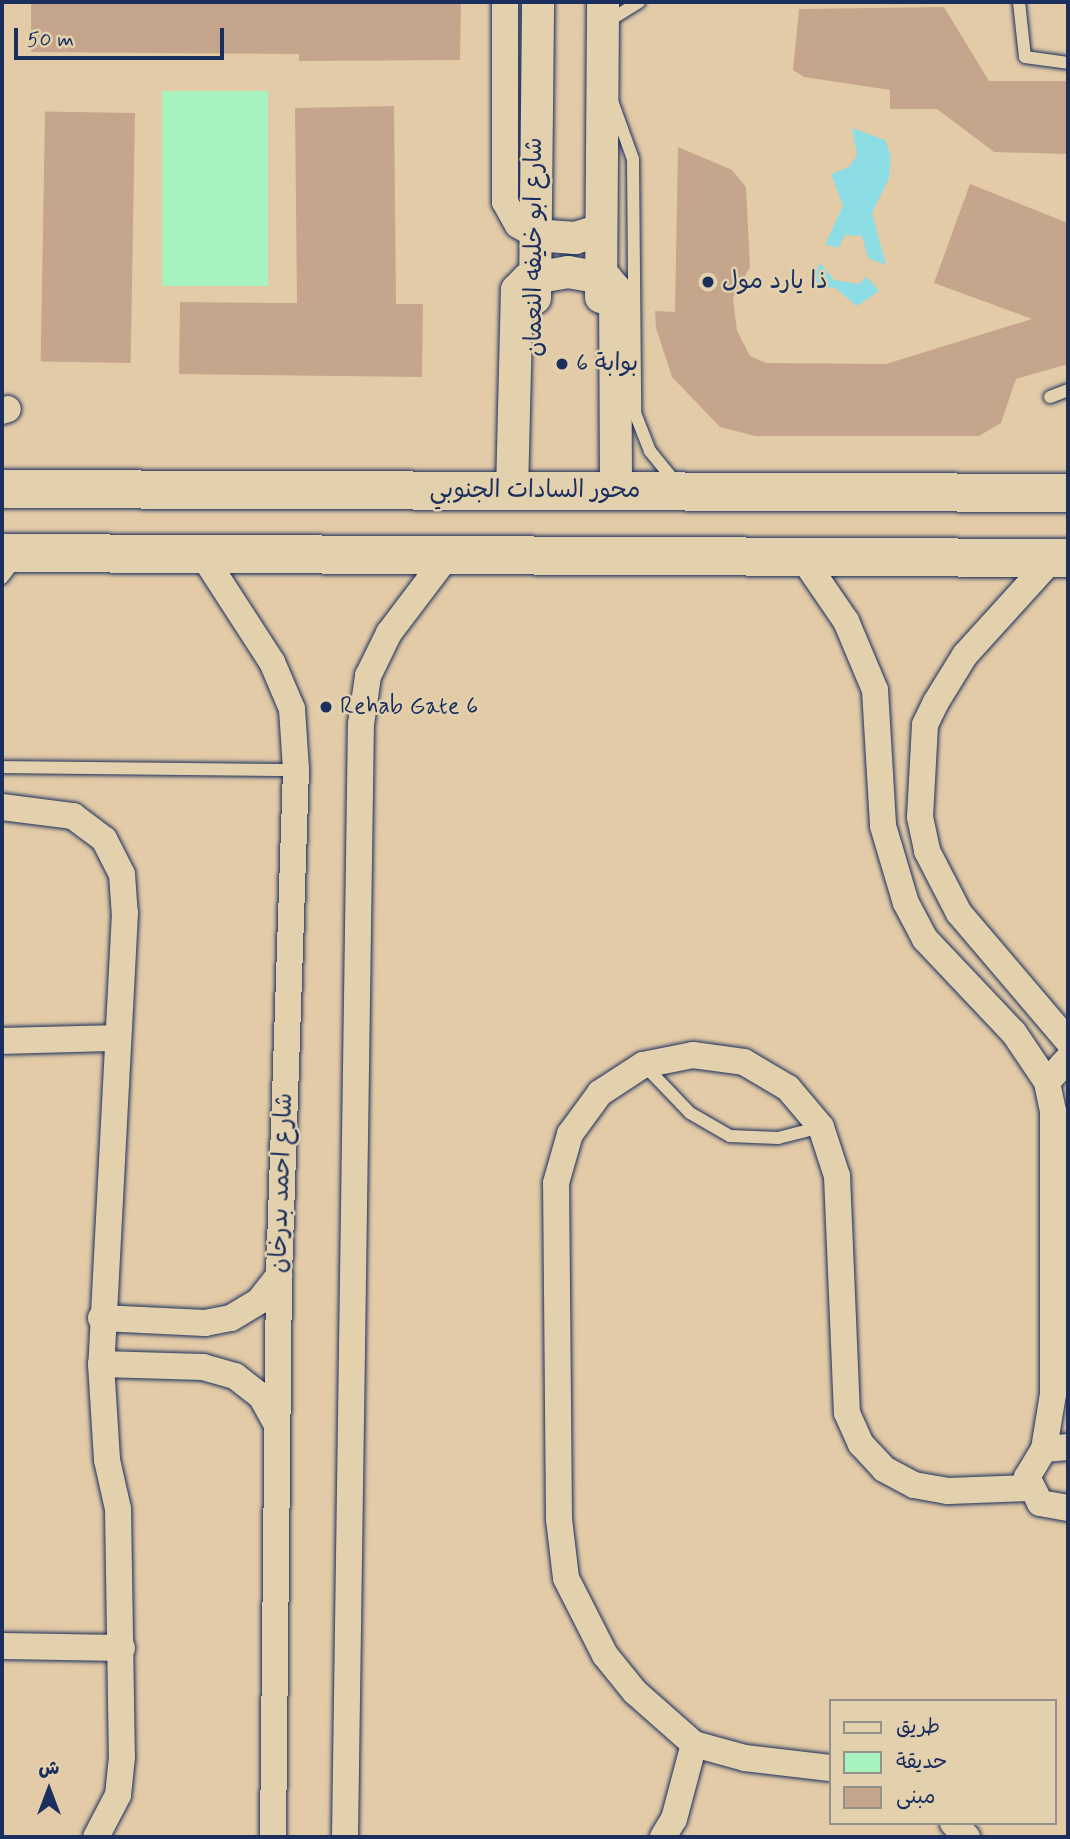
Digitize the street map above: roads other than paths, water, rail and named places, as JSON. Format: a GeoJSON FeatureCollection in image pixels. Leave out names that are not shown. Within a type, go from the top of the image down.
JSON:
{"type":"FeatureCollection","features":[{"type":"Feature","properties":{"kind":"main road","name":"محور السادات الجنوبي"},"geometry":{"type":"LineString","coordinates":[[2,489],[1068,494]]}},
{"type":"Feature","properties":{"kind":"main road"},"geometry":{"type":"LineString","coordinates":[[8,561],[202,554],[1060,558]]}},
{"type":"Feature","properties":{"kind":"street"},"geometry":{"type":"LineString","coordinates":[[505,2],[505,202],[518,225],[535,235],[575,238],[601,230]]}},
{"type":"Feature","properties":{"kind":"street","name":"شارع ابو خليفه النعمان"},"geometry":{"type":"LineString","coordinates":[[523,492],[535,277],[538,2]]}},
{"type":"Feature","properties":{"kind":"street"},"geometry":{"type":"LineString","coordinates":[[601,277],[603,13]]}},
{"type":"Feature","properties":{"kind":"street"},"geometry":{"type":"LineString","coordinates":[[535,277],[568,272],[601,277],[613,284],[616,295],[609,491]]}},
{"type":"Feature","properties":{"kind":"street","name":"شارع احمد بدرخان"},"geometry":{"type":"LineString","coordinates":[[202,554],[272,662],[292,709],[296,770],[279,1275],[273,1837]]}},
{"type":"Feature","properties":{"kind":"street"},"geometry":{"type":"LineString","coordinates":[[345,1837],[361,724],[368,676],[389,633],[448,555]]}},
{"type":"Feature","properties":{"kind":"street"},"geometry":{"type":"LineString","coordinates":[[802,557],[827,587],[866,661],[879,723],[882,793],[891,866],[925,939],[1014,1033],[1047,1082],[1061,1116],[1053,1394],[1056,1448],[1030,1466],[1029,1488],[1040,1503],[1065,1513]]}},
{"type":"Feature","properties":{"kind":"street"},"geometry":{"type":"LineString","coordinates":[[1060,558],[965,655],[925,725],[920,817],[940,883],[1068,1041]]}},
{"type":"Feature","properties":{"kind":"street"},"geometry":{"type":"LineString","coordinates":[[879,723],[925,725]]}},
{"type":"Feature","properties":{"kind":"street"},"geometry":{"type":"LineString","coordinates":[[882,793],[921,794]]}},
{"type":"Feature","properties":{"kind":"street"},"geometry":{"type":"LineString","coordinates":[[2,807],[73,816],[104,839],[122,874],[118,1038],[100,1364],[107,1460],[118,1509],[122,1648],[118,1794],[96,1837]]}},
{"type":"Feature","properties":{"kind":"street"},"geometry":{"type":"LineString","coordinates":[[2,1041],[118,1038]]}},
{"type":"Feature","properties":{"kind":"street"},"geometry":{"type":"LineString","coordinates":[[828,1768],[745,1758],[694,1744],[635,1692],[581,1616],[566,1578],[559,1519],[556,1183],[577,1124],[600,1093],[643,1065],[693,1055],[744,1062],[788,1088],[821,1127],[837,1176],[847,1413],[860,1444],[884,1469],[914,1485],[948,1491],[1029,1488]]}},
{"type":"Feature","properties":{"kind":"street"},"geometry":{"type":"LineString","coordinates":[[1047,1082],[1068,1059]]}},
{"type":"Feature","properties":{"kind":"street"},"geometry":{"type":"LineString","coordinates":[[101,1318],[205,1323],[231,1318],[259,1301],[279,1275]]}},
{"type":"Feature","properties":{"kind":"street"},"geometry":{"type":"LineString","coordinates":[[100,1364],[203,1367],[235,1376],[261,1396],[277,1425]]}},
{"type":"Feature","properties":{"kind":"street"},"geometry":{"type":"LineString","coordinates":[[2,1646],[122,1648]]}},
{"type":"Feature","properties":{"kind":"street"},"geometry":{"type":"LineString","coordinates":[[663,1837],[674,1819],[694,1744]]}},
{"type":"Feature","properties":{"kind":"lane"},"geometry":{"type":"LineString","coordinates":[[603,13],[639,2]]}},
{"type":"Feature","properties":{"kind":"lane"},"geometry":{"type":"LineString","coordinates":[[1019,2],[1025,57],[1068,63]]}},
{"type":"Feature","properties":{"kind":"lane"},"geometry":{"type":"LineString","coordinates":[[602,77],[633,159],[635,413],[650,451],[684,491]]}},
{"type":"Feature","properties":{"kind":"lane"},"geometry":{"type":"LineString","coordinates":[[1050,397],[1068,390]]}},
{"type":"Feature","properties":{"kind":"lane"},"geometry":{"type":"LineString","coordinates":[[2,767],[296,770]]}},
{"type":"Feature","properties":{"kind":"lane"},"geometry":{"type":"LineString","coordinates":[[643,1065],[690,1113],[730,1136],[778,1138],[821,1127]]}},
{"type":"Feature","properties":{"kind":"water"},"geometry":{"type":"Polygon","coordinates":[[[852,128],[885,140],[891,155],[889,178],[872,213],[886,265],[868,258],[862,236],[845,235],[838,248],[825,244],[843,206],[831,174],[849,167],[857,155],[852,128]]]}},
{"type":"Feature","properties":{"kind":"water"},"geometry":{"type":"Polygon","coordinates":[[[820,263],[834,280],[859,284],[867,277],[879,291],[857,306],[835,288],[811,285],[820,263]]]}},
{"type":"Feature","properties":{"kind":"place","name":"ذا يارد مول"},"geometry":{"type":"Point","coordinates":[708,282]}},
{"type":"Feature","properties":{"kind":"place","name":"بوابة 6"},"geometry":{"type":"Point","coordinates":[562,364]}},
{"type":"Feature","properties":{"kind":"place","name":"Rehab Gate 6"},"geometry":{"type":"Point","coordinates":[326,707]}}]}
